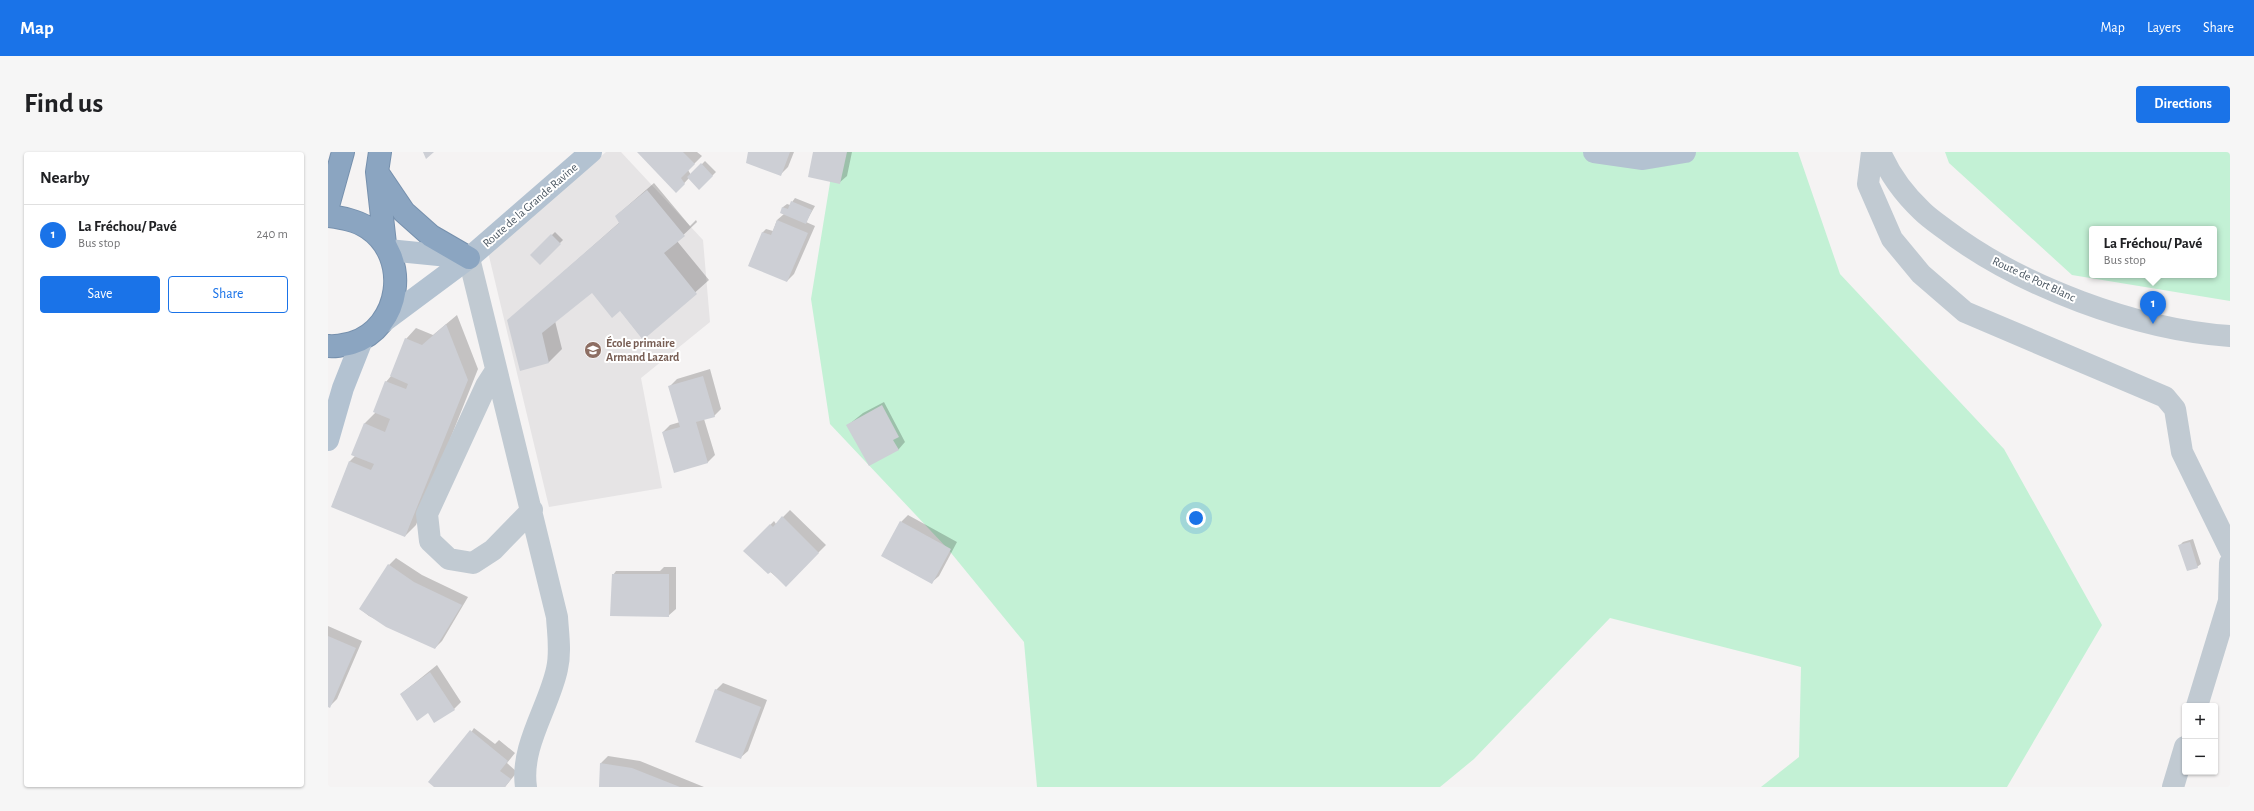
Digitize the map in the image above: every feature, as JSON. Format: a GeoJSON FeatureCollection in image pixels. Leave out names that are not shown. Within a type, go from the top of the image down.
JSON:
{"type":"FeatureCollection","features":[{"type":"Feature","properties":{"kind":"highway"},"geometry":{"type":"LineString","coordinates":[[328,206],[343,152]]}},
{"type":"Feature","properties":{"kind":"highway"},"geometry":{"type":"LineString","coordinates":[[379,162],[404,212],[431,236],[469,258]]}},
{"type":"Feature","properties":{"kind":"highway"},"geometry":{"type":"LineString","coordinates":[[328,346],[336,347],[362,340],[383,322],[394,299],[396,273],[386,247],[379,162]]}},
{"type":"Feature","properties":{"kind":"highway"},"geometry":{"type":"LineString","coordinates":[[328,216],[348,218],[368,228],[386,247]]}},
{"type":"Feature","properties":{"kind":"main road","name":"Route de la Grande Ravine"},"geometry":{"type":"LineString","coordinates":[[383,322],[469,258],[591,152]]}},
{"type":"Feature","properties":{"kind":"main road"},"geometry":{"type":"LineString","coordinates":[[1594,152],[1643,159],[1685,152]]}},
{"type":"Feature","properties":{"kind":"main road"},"geometry":{"type":"LineString","coordinates":[[386,247],[469,258]]}},
{"type":"Feature","properties":{"kind":"main road"},"geometry":{"type":"LineString","coordinates":[[328,440],[343,388],[362,340]]}},
{"type":"Feature","properties":{"kind":"street"},"geometry":{"type":"LineString","coordinates":[[1872,152],[1868,184],[1892,239],[1921,274],[1965,312],[2165,397],[2175,409],[2182,452],[2230,550]]}},
{"type":"Feature","properties":{"kind":"street","name":"Route de Port Blanc"},"geometry":{"type":"LineString","coordinates":[[1880,152],[1888,170],[1922,211],[1980,254],[2033,281],[2122,316],[2198,334],[2230,336]]}},
{"type":"Feature","properties":{"kind":"street"},"geometry":{"type":"LineString","coordinates":[[469,258],[495,372],[532,510],[557,617],[559,648],[557,669],[538,718],[529,753],[526,787]]}},
{"type":"Feature","properties":{"kind":"street"},"geometry":{"type":"LineString","coordinates":[[495,372],[486,386],[427,514],[430,541],[450,560],[473,563],[493,550],[532,510]]}},
{"type":"Feature","properties":{"kind":"street"},"geometry":{"type":"LineString","coordinates":[[2198,703],[2229,601],[2230,563]]}},
{"type":"Feature","properties":{"kind":"street"},"geometry":{"type":"LineString","coordinates":[[2173,787],[2182,757]]}},
{"type":"Feature","properties":{"kind":"shaded area","name":"École primaire Armand Lazard"},"geometry":{"type":"Polygon","coordinates":[[[606,152],[621,152],[703,240],[710,322],[641,378],[662,488],[549,507],[488,252],[606,152]]]}},
{"type":"Feature","properties":{"kind":"green space"},"geometry":{"type":"Polygon","coordinates":[[[835,152],[1798,152],[1840,274],[2004,449],[2102,625],[2007,787],[1761,787],[1799,757],[1801,667],[1610,618],[1474,759],[1440,787],[1037,787],[1024,642],[947,548],[830,424],[811,299],[835,152]]]}},
{"type":"Feature","properties":{"kind":"green space"},"geometry":{"type":"Polygon","coordinates":[[[1945,152],[2230,152],[2230,301],[2090,278],[2217,278],[2217,226],[2089,226],[2089,278],[2072,275],[1949,163],[1945,152]]]}},
{"type":"Feature","properties":{"kind":"building"},"geometry":{"type":"Polygon","coordinates":[[[423,152],[434,152],[426,159],[423,152]]]}},
{"type":"Feature","properties":{"kind":"building"},"geometry":{"type":"Polygon","coordinates":[[[637,152],[683,152],[695,164],[681,178],[685,184],[676,193],[637,152]]]}},
{"type":"Feature","properties":{"kind":"building"},"geometry":{"type":"Polygon","coordinates":[[[748,152],[790,152],[781,176],[746,163],[748,152]]]}},
{"type":"Feature","properties":{"kind":"building"},"geometry":{"type":"Polygon","coordinates":[[[813,152],[847,152],[840,184],[808,177],[813,152]]]}},
{"type":"Feature","properties":{"kind":"building"},"geometry":{"type":"Polygon","coordinates":[[[701,163],[713,176],[699,190],[687,177],[701,163]]]}},
{"type":"Feature","properties":{"kind":"building"},"geometry":{"type":"Polygon","coordinates":[[[647,190],[685,236],[664,253],[697,294],[643,340],[620,311],[612,318],[592,293],[542,333],[549,363],[520,371],[507,320],[619,223],[615,216],[647,190]]]}},
{"type":"Feature","properties":{"kind":"building"},"geometry":{"type":"Polygon","coordinates":[[[791,201],[812,210],[806,224],[780,213],[782,207],[788,209],[791,201]]]}},
{"type":"Feature","properties":{"kind":"building"},"geometry":{"type":"Polygon","coordinates":[[[777,220],[808,233],[787,282],[748,266],[762,232],[771,235],[777,220]]]}},
{"type":"Feature","properties":{"kind":"building"},"geometry":{"type":"Polygon","coordinates":[[[551,234],[561,244],[540,265],[530,255],[551,234]]]}},
{"type":"Feature","properties":{"kind":"building"},"geometry":{"type":"Polygon","coordinates":[[[446,324],[468,380],[405,537],[331,507],[349,461],[371,470],[374,464],[351,455],[364,423],[385,432],[390,419],[373,412],[385,381],[406,389],[408,384],[390,376],[405,338],[422,345],[446,324]]]}},
{"type":"Feature","properties":{"kind":"building"},"geometry":{"type":"Polygon","coordinates":[[[703,376],[715,417],[696,422],[708,463],[674,473],[662,432],[680,427],[668,386],[703,376]]]}},
{"type":"Feature","properties":{"kind":"building"},"geometry":{"type":"Polygon","coordinates":[[[882,405],[899,437],[893,440],[899,450],[869,466],[846,425],[882,405]]]}},
{"type":"Feature","properties":{"kind":"building"},"geometry":{"type":"Polygon","coordinates":[[[782,516],[819,553],[786,587],[771,572],[768,574],[743,551],[770,524],[773,527],[782,516]]]}},
{"type":"Feature","properties":{"kind":"building"},"geometry":{"type":"Polygon","coordinates":[[[900,521],[951,549],[932,584],[881,556],[900,521]]]}},
{"type":"Feature","properties":{"kind":"building"},"geometry":{"type":"Polygon","coordinates":[[[2190,542],[2198,568],[2187,571],[2178,545],[2190,542]]]}},
{"type":"Feature","properties":{"kind":"building"},"geometry":{"type":"Polygon","coordinates":[[[388,564],[414,582],[462,605],[435,649],[386,627],[359,609],[388,564]]]}},
{"type":"Feature","properties":{"kind":"building"},"geometry":{"type":"Polygon","coordinates":[[[612,574],[669,574],[669,617],[610,616],[612,574]]]}},
{"type":"Feature","properties":{"kind":"building"},"geometry":{"type":"Polygon","coordinates":[[[328,636],[356,648],[330,708],[328,707],[328,636]]]}},
{"type":"Feature","properties":{"kind":"building"},"geometry":{"type":"Polygon","coordinates":[[[430,672],[455,710],[434,723],[428,713],[417,721],[400,694],[430,672]]]}},
{"type":"Feature","properties":{"kind":"building"},"geometry":{"type":"Polygon","coordinates":[[[715,689],[761,707],[741,759],[695,742],[715,689]]]}},
{"type":"Feature","properties":{"kind":"building"},"geometry":{"type":"Polygon","coordinates":[[[470,730],[508,761],[500,771],[511,779],[505,787],[434,787],[428,782],[470,730]]]}},
{"type":"Feature","properties":{"kind":"building"},"geometry":{"type":"Polygon","coordinates":[[[600,763],[632,768],[680,787],[599,787],[600,763]]]}},
{"type":"Feature","properties":{"kind":"place","name":"La Fréchou/ Pavé"},"geometry":{"type":"Point","coordinates":[2153,324]}},
{"type":"Feature","properties":{"kind":"place","name":"École primaire Armand Lazard"},"geometry":{"type":"Point","coordinates":[593,350]}}]}
